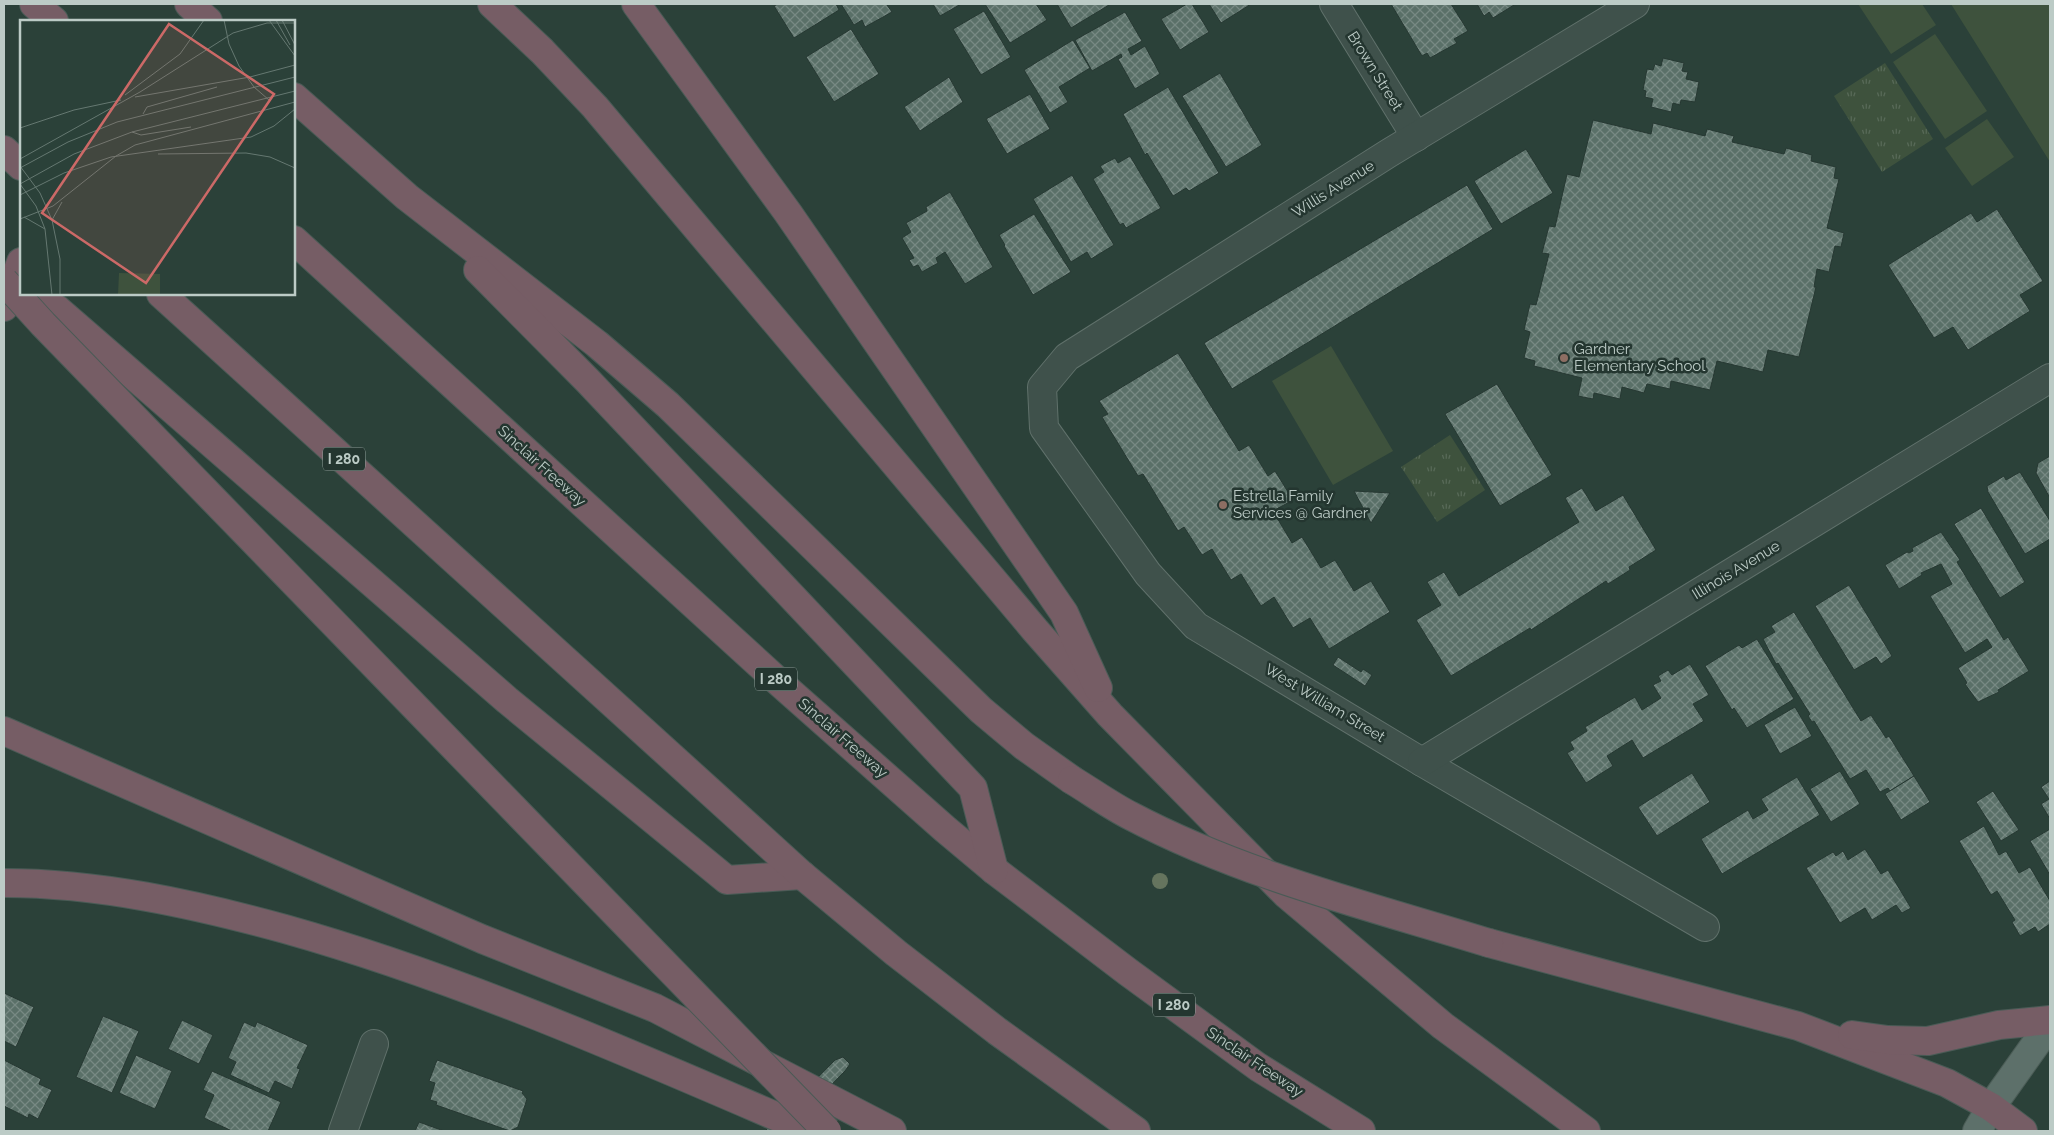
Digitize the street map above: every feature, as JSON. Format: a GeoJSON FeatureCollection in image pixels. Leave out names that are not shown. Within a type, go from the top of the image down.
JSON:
{"type":"FeatureCollection","features":[{"type":"Feature","properties":{"kind":"highway"},"geometry":{"type":"LineString","coordinates":[[34,4],[53,20]]}},
{"type":"Feature","properties":{"kind":"highway"},"geometry":{"type":"LineString","coordinates":[[60,20],[61,4]]}},
{"type":"Feature","properties":{"kind":"highway"},"geometry":{"type":"LineString","coordinates":[[189,4],[207,20]]}},
{"type":"Feature","properties":{"kind":"highway"},"geometry":{"type":"LineString","coordinates":[[492,4],[542,51],[595,107],[1028,622],[1110,715],[1286,894],[1443,1026],[1586,1131]]}},
{"type":"Feature","properties":{"kind":"highway"},"geometry":{"type":"LineString","coordinates":[[636,4],[788,213],[1064,613],[1110,715]]}},
{"type":"Feature","properties":{"kind":"highway"},"geometry":{"type":"LineString","coordinates":[[295,98],[407,198],[588,381],[973,788],[994,870]]}},
{"type":"Feature","properties":{"kind":"highway"},"geometry":{"type":"LineString","coordinates":[[4,150],[20,165]]}},
{"type":"Feature","properties":{"kind":"highway"},"geometry":{"type":"LineString","coordinates":[[407,198],[597,344],[725,459],[981,710],[1024,746],[1072,780],[1130,816],[1187,843],[1252,869],[1490,943],[1798,1026],[1947,1083],[1991,1107],[2023,1131]]}},
{"type":"Feature","properties":{"kind":"highway","name":"Sinclair Freeway"},"geometry":{"type":"LineString","coordinates":[[295,241],[788,690],[994,870],[1258,1066],[1361,1131]]}},
{"type":"Feature","properties":{"kind":"highway"},"geometry":{"type":"LineString","coordinates":[[4,307],[20,265]]}},
{"type":"Feature","properties":{"kind":"highway"},"geometry":{"type":"LineString","coordinates":[[4,273],[20,284]]}},
{"type":"Feature","properties":{"kind":"highway"},"geometry":{"type":"LineString","coordinates":[[4,281],[56,338],[827,1131]]}},
{"type":"Feature","properties":{"kind":"highway"},"geometry":{"type":"LineString","coordinates":[[36,295],[58,310],[507,700],[727,880],[802,875]]}},
{"type":"Feature","properties":{"kind":"highway","name":"I 280"},"geometry":{"type":"LineString","coordinates":[[163,295],[802,875],[896,953],[997,1031],[1136,1131]]}},
{"type":"Feature","properties":{"kind":"highway"},"geometry":{"type":"LineString","coordinates":[[4,731],[473,935],[655,1008],[892,1131]]}},
{"type":"Feature","properties":{"kind":"highway"},"geometry":{"type":"LineString","coordinates":[[4,883],[87,889],[170,901],[247,918],[335,943],[518,1008],[616,1047],[810,1131]]}},
{"type":"Feature","properties":{"kind":"highway"},"geometry":{"type":"LineString","coordinates":[[1798,1026],[1888,1040],[1928,1041],[1999,1025],[2050,1022]]}},
{"type":"Feature","properties":{"kind":"main road"},"geometry":{"type":"LineString","coordinates":[[1977,1131],[1991,1107],[2050,1022]]}},
{"type":"Feature","properties":{"kind":"street","name":"Brown Street"},"geometry":{"type":"LineString","coordinates":[[1334,4],[1416,137]]}},
{"type":"Feature","properties":{"kind":"street","name":"Willis Avenue"},"geometry":{"type":"LineString","coordinates":[[1042,388],[1067,357],[1416,137],[1635,4]]}},
{"type":"Feature","properties":{"kind":"street","name":"Illinois Avenue"},"geometry":{"type":"LineString","coordinates":[[1422,762],[2050,378]]}},
{"type":"Feature","properties":{"kind":"street","name":"West William Street"},"geometry":{"type":"LineString","coordinates":[[1042,388],[1044,428],[1148,574],[1196,626],[1422,762],[1705,927]]}},
{"type":"Feature","properties":{"kind":"street"},"geometry":{"type":"LineString","coordinates":[[343,1131],[374,1044]]}},
{"type":"Feature","properties":{"kind":"green space"},"geometry":{"type":"Polygon","coordinates":[[[1858,4],[1922,4],[1936,25],[1891,54],[1858,4]]]}},
{"type":"Feature","properties":{"kind":"green space"},"geometry":{"type":"Polygon","coordinates":[[[1951,4],[2050,4],[2050,162],[1951,4]]]}},
{"type":"Feature","properties":{"kind":"green space"},"geometry":{"type":"Polygon","coordinates":[[[1935,34],[1987,111],[1945,139],[1893,62],[1935,34]]]}},
{"type":"Feature","properties":{"kind":"green space"},"geometry":{"type":"Polygon","coordinates":[[[1885,63],[1933,139],[1882,172],[1834,96],[1885,63]]]}},
{"type":"Feature","properties":{"kind":"green space"},"geometry":{"type":"Polygon","coordinates":[[[1987,119],[2014,157],[1972,186],[1945,148],[1987,119]]]}},
{"type":"Feature","properties":{"kind":"green space"},"geometry":{"type":"Polygon","coordinates":[[[1331,346],[1393,451],[1333,485],[1272,381],[1331,346]]]}},
{"type":"Feature","properties":{"kind":"green space"},"geometry":{"type":"Polygon","coordinates":[[[1450,435],[1485,490],[1437,522],[1401,467],[1450,435]]]}},
{"type":"Feature","properties":{"kind":"building"},"geometry":{"type":"Polygon","coordinates":[[[778,4],[836,4],[839,10],[794,38],[774,6],[778,4]]]}},
{"type":"Feature","properties":{"kind":"building"},"geometry":{"type":"Polygon","coordinates":[[[841,4],[890,4],[887,5],[892,12],[865,27],[862,20],[854,25],[841,4]]]}},
{"type":"Feature","properties":{"kind":"building"},"geometry":{"type":"Polygon","coordinates":[[[933,4],[961,4],[940,16],[933,4]]]}},
{"type":"Feature","properties":{"kind":"building"},"geometry":{"type":"Polygon","coordinates":[[[985,4],[1036,4],[1047,20],[1010,43],[985,4]]]}},
{"type":"Feature","properties":{"kind":"building"},"geometry":{"type":"Polygon","coordinates":[[[1057,4],[1109,4],[1109,5],[1071,28],[1057,4]]]}},
{"type":"Feature","properties":{"kind":"building"},"geometry":{"type":"Polygon","coordinates":[[[1187,4],[1192,4],[1209,32],[1180,50],[1161,19],[1187,4]]]}},
{"type":"Feature","properties":{"kind":"building"},"geometry":{"type":"Polygon","coordinates":[[[1209,4],[1251,4],[1221,23],[1209,4]]]}},
{"type":"Feature","properties":{"kind":"building"},"geometry":{"type":"Polygon","coordinates":[[[1391,4],[1451,4],[1468,31],[1454,39],[1457,43],[1430,58],[1427,53],[1422,56],[1391,4]]]}},
{"type":"Feature","properties":{"kind":"building"},"geometry":{"type":"Polygon","coordinates":[[[1477,4],[1514,5],[1493,18],[1489,12],[1484,16],[1477,4]]]}},
{"type":"Feature","properties":{"kind":"building"},"geometry":{"type":"Polygon","coordinates":[[[984,11],[1011,57],[981,75],[953,29],[984,11]]]}},
{"type":"Feature","properties":{"kind":"building"},"geometry":{"type":"Polygon","coordinates":[[[1125,12],[1142,41],[1128,49],[1131,55],[1145,46],[1160,74],[1135,89],[1118,59],[1122,57],[1121,54],[1092,71],[1075,40],[1125,12]]]}},
{"type":"Feature","properties":{"kind":"building"},"geometry":{"type":"Polygon","coordinates":[[[851,29],[879,74],[834,102],[806,57],[851,29]]]}},
{"type":"Feature","properties":{"kind":"building"},"geometry":{"type":"Polygon","coordinates":[[[1073,40],[1090,68],[1059,87],[1068,102],[1050,113],[1024,70],[1073,40]]]}},
{"type":"Feature","properties":{"kind":"building"},"geometry":{"type":"Polygon","coordinates":[[[1663,58],[1684,63],[1682,71],[1688,72],[1686,79],[1699,82],[1695,102],[1681,100],[1680,105],[1673,103],[1671,112],[1651,107],[1653,99],[1645,97],[1646,91],[1643,90],[1647,69],[1653,70],[1655,64],[1661,66],[1663,58]]]}},
{"type":"Feature","properties":{"kind":"building"},"geometry":{"type":"Polygon","coordinates":[[[1220,73],[1262,145],[1226,167],[1182,96],[1220,73]]]}},
{"type":"Feature","properties":{"kind":"building"},"geometry":{"type":"Polygon","coordinates":[[[949,77],[963,102],[920,131],[904,107],[949,77]]]}},
{"type":"Feature","properties":{"kind":"building"},"geometry":{"type":"Polygon","coordinates":[[[1168,87],[1219,173],[1189,191],[1186,188],[1173,196],[1147,153],[1145,155],[1123,114],[1168,87]]]}},
{"type":"Feature","properties":{"kind":"building"},"geometry":{"type":"Polygon","coordinates":[[[1030,94],[1050,129],[1007,154],[986,119],[1030,94]]]}},
{"type":"Feature","properties":{"kind":"building"},"geometry":{"type":"Polygon","coordinates":[[[1593,120],[1651,134],[1653,123],[1705,136],[1707,129],[1734,136],[1732,142],[1784,154],[1786,148],[1812,155],[1811,161],[1836,167],[1834,178],[1839,179],[1827,228],[1844,233],[1841,247],[1835,246],[1829,272],[1817,269],[1814,287],[1816,287],[1799,357],[1768,350],[1763,372],[1717,361],[1710,390],[1671,381],[1670,389],[1647,384],[1644,393],[1622,387],[1620,399],[1594,393],[1593,399],[1578,396],[1582,378],[1534,366],[1535,361],[1524,358],[1530,332],[1524,330],[1530,304],[1536,305],[1549,254],[1542,253],[1549,226],[1555,227],[1567,174],[1579,177],[1593,120]]]}},
{"type":"Feature","properties":{"kind":"building"},"geometry":{"type":"Polygon","coordinates":[[[1526,149],[1553,193],[1501,224],[1474,181],[1526,149]]]}},
{"type":"Feature","properties":{"kind":"building"},"geometry":{"type":"Polygon","coordinates":[[[1130,156],[1161,208],[1126,228],[1123,223],[1120,225],[1093,179],[1104,172],[1100,166],[1115,158],[1118,163],[1130,156]]]}},
{"type":"Feature","properties":{"kind":"building"},"geometry":{"type":"Polygon","coordinates":[[[1072,175],[1114,245],[1091,259],[1087,252],[1071,262],[1033,199],[1072,175]]]}},
{"type":"Feature","properties":{"kind":"building"},"geometry":{"type":"Polygon","coordinates":[[[1467,185],[1493,229],[1232,389],[1204,343],[1467,185]]]}},
{"type":"Feature","properties":{"kind":"building"},"geometry":{"type":"Polygon","coordinates":[[[950,192],[993,267],[965,284],[945,252],[936,258],[938,263],[922,272],[918,265],[913,267],[909,260],[914,258],[902,238],[911,232],[906,223],[927,211],[926,207],[950,192]]]}},
{"type":"Feature","properties":{"kind":"building"},"geometry":{"type":"Polygon","coordinates":[[[1997,209],[2043,281],[2020,295],[2030,311],[1968,350],[1953,327],[1934,338],[1888,265],[1971,213],[1977,222],[1997,209]]]}},
{"type":"Feature","properties":{"kind":"building"},"geometry":{"type":"Polygon","coordinates":[[[1034,214],[1071,272],[1033,295],[999,235],[1034,214]]]}},
{"type":"Feature","properties":{"kind":"building","name":"Estrella Family Services @ Gardner"},"geometry":{"type":"Polygon","coordinates":[[[1178,353],[1239,451],[1249,445],[1268,476],[1275,471],[1293,500],[1273,511],[1292,543],[1302,537],[1321,568],[1335,560],[1354,591],[1371,581],[1390,612],[1329,649],[1310,618],[1293,628],[1274,597],[1261,606],[1241,574],[1231,580],[1212,549],[1202,555],[1184,527],[1178,531],[1143,474],[1138,476],[1102,417],[1108,414],[1099,401],[1178,353]]]}},
{"type":"Feature","properties":{"kind":"building"},"geometry":{"type":"Polygon","coordinates":[[[1497,384],[1552,475],[1500,506],[1445,414],[1497,384]]]}},
{"type":"Feature","properties":{"kind":"building"},"geometry":{"type":"Polygon","coordinates":[[[2050,456],[2050,498],[2036,473],[2038,463],[2050,456]]]}},
{"type":"Feature","properties":{"kind":"building"},"geometry":{"type":"Polygon","coordinates":[[[2020,472],[2050,521],[2050,539],[2025,554],[1988,492],[1987,486],[2004,476],[2006,480],[2020,472]]]}},
{"type":"Feature","properties":{"kind":"building"},"geometry":{"type":"Polygon","coordinates":[[[1582,488],[1596,511],[1623,495],[1656,550],[1629,567],[1630,570],[1608,584],[1606,581],[1531,630],[1530,628],[1451,676],[1416,620],[1441,605],[1427,582],[1444,572],[1459,596],[1579,522],[1565,498],[1582,488]]]}},
{"type":"Feature","properties":{"kind":"building"},"geometry":{"type":"Polygon","coordinates":[[[1354,491],[1390,493],[1371,523],[1354,491]]]}},
{"type":"Feature","properties":{"kind":"building"},"geometry":{"type":"Polygon","coordinates":[[[1981,508],[2025,582],[2000,598],[1954,524],[1981,508]]]}},
{"type":"Feature","properties":{"kind":"building"},"geometry":{"type":"Polygon","coordinates":[[[1941,532],[1960,560],[1957,562],[2004,640],[2008,637],[2029,671],[1998,690],[1999,692],[1978,702],[1965,684],[1967,683],[1958,668],[1992,647],[1987,639],[1965,653],[1930,596],[1952,584],[1941,564],[1921,573],[1922,575],[1899,589],[1885,565],[1907,552],[1913,551],[1912,548],[1941,532]]]}},
{"type":"Feature","properties":{"kind":"building"},"geometry":{"type":"Polygon","coordinates":[[[1849,585],[1892,656],[1881,664],[1876,657],[1854,670],[1815,606],[1849,585]]]}},
{"type":"Feature","properties":{"kind":"building"},"geometry":{"type":"Polygon","coordinates":[[[1794,612],[1861,721],[1871,715],[1886,738],[1889,736],[1914,776],[1890,791],[1888,788],[1880,792],[1866,770],[1850,779],[1814,721],[1812,722],[1808,716],[1810,714],[1778,663],[1776,664],[1763,639],[1775,632],[1771,626],[1794,612]]]}},
{"type":"Feature","properties":{"kind":"building"},"geometry":{"type":"Polygon","coordinates":[[[1757,639],[1794,699],[1747,728],[1734,708],[1732,710],[1705,666],[1739,645],[1742,648],[1757,639]]]}},
{"type":"Feature","properties":{"kind":"building"},"geometry":{"type":"Polygon","coordinates":[[[1338,657],[1361,672],[1363,669],[1372,675],[1365,686],[1333,665],[1338,657]]]}},
{"type":"Feature","properties":{"kind":"building"},"geometry":{"type":"Polygon","coordinates":[[[1690,664],[1709,695],[1693,704],[1704,721],[1643,758],[1632,740],[1607,756],[1613,766],[1586,783],[1567,753],[1574,749],[1570,742],[1587,731],[1585,727],[1635,697],[1642,710],[1661,698],[1653,685],[1661,681],[1658,676],[1668,670],[1672,675],[1690,664]]]}},
{"type":"Feature","properties":{"kind":"building"},"geometry":{"type":"Polygon","coordinates":[[[1795,707],[1812,736],[1780,754],[1764,725],[1795,707]]]}},
{"type":"Feature","properties":{"kind":"building"},"geometry":{"type":"Polygon","coordinates":[[[1840,771],[1860,804],[1831,822],[1810,789],[1840,771]]]}},
{"type":"Feature","properties":{"kind":"building"},"geometry":{"type":"Polygon","coordinates":[[[1692,773],[1710,802],[1657,836],[1638,807],[1692,773]]]}},
{"type":"Feature","properties":{"kind":"building"},"geometry":{"type":"Polygon","coordinates":[[[1914,776],[1930,802],[1901,820],[1885,794],[1914,776]]]}},
{"type":"Feature","properties":{"kind":"building"},"geometry":{"type":"Polygon","coordinates":[[[1797,777],[1820,815],[1722,874],[1701,839],[1748,810],[1753,819],[1768,810],[1761,799],[1797,777]]]}},
{"type":"Feature","properties":{"kind":"building"},"geometry":{"type":"Polygon","coordinates":[[[2050,781],[2050,819],[2041,804],[2049,799],[2041,787],[2050,781]]]}},
{"type":"Feature","properties":{"kind":"building"},"geometry":{"type":"Polygon","coordinates":[[[1993,791],[2019,830],[2001,841],[1976,802],[1993,791]]]}},
{"type":"Feature","properties":{"kind":"building"},"geometry":{"type":"Polygon","coordinates":[[[1984,826],[1999,855],[2006,851],[2019,873],[2030,867],[2050,901],[2050,924],[2038,932],[2035,927],[2020,936],[2012,922],[2015,920],[1997,891],[1991,895],[1959,841],[1984,826]]]}},
{"type":"Feature","properties":{"kind":"building"},"geometry":{"type":"Polygon","coordinates":[[[2050,829],[2050,875],[2030,841],[2050,829]]]}},
{"type":"Feature","properties":{"kind":"building"},"geometry":{"type":"Polygon","coordinates":[[[1865,849],[1881,874],[1888,870],[1911,908],[1902,913],[1896,905],[1872,920],[1865,908],[1840,923],[1806,868],[1833,852],[1836,856],[1843,851],[1848,860],[1865,849]]]}},
{"type":"Feature","properties":{"kind":"building"},"geometry":{"type":"Polygon","coordinates":[[[4,993],[34,1007],[16,1047],[4,1041],[4,993]]]}},
{"type":"Feature","properties":{"kind":"building"},"geometry":{"type":"Polygon","coordinates":[[[103,1016],[139,1031],[112,1093],[76,1077],[103,1016]]]}},
{"type":"Feature","properties":{"kind":"building"},"geometry":{"type":"Polygon","coordinates":[[[182,1020],[213,1035],[199,1064],[168,1049],[182,1020]]]}},
{"type":"Feature","properties":{"kind":"building"},"geometry":{"type":"Polygon","coordinates":[[[244,1022],[255,1027],[257,1022],[308,1045],[297,1068],[300,1069],[292,1089],[275,1081],[269,1093],[230,1075],[236,1062],[228,1058],[244,1022]]]}},
{"type":"Feature","properties":{"kind":"building"},"geometry":{"type":"Polygon","coordinates":[[[136,1055],[172,1071],[155,1109],[119,1093],[136,1055]]]}},
{"type":"Feature","properties":{"kind":"building"},"geometry":{"type":"Polygon","coordinates":[[[843,1057],[850,1064],[845,1071],[786,1131],[765,1131],[835,1060],[843,1057]]]}},
{"type":"Feature","properties":{"kind":"building"},"geometry":{"type":"Polygon","coordinates":[[[4,1060],[41,1079],[39,1084],[52,1090],[38,1119],[29,1114],[28,1118],[4,1106],[4,1060]]]}},
{"type":"Feature","properties":{"kind":"building"},"geometry":{"type":"Polygon","coordinates":[[[437,1060],[523,1091],[522,1093],[527,1099],[518,1127],[510,1131],[436,1105],[437,1102],[430,1100],[435,1083],[429,1081],[437,1060]]]}},
{"type":"Feature","properties":{"kind":"building"},"geometry":{"type":"Polygon","coordinates":[[[212,1071],[281,1102],[268,1131],[232,1131],[204,1118],[214,1095],[203,1090],[212,1071]]]}},
{"type":"Feature","properties":{"kind":"building"},"geometry":{"type":"Polygon","coordinates":[[[419,1122],[444,1131],[415,1131],[419,1122]]]}},
{"type":"Feature","properties":{"kind":"place","name":"Gardner Elementary School"},"geometry":{"type":"Point","coordinates":[1564,358]}},
{"type":"Feature","properties":{"kind":"place","name":"Estrella Family Services @ Gardner"},"geometry":{"type":"Point","coordinates":[1223,505]}}]}
